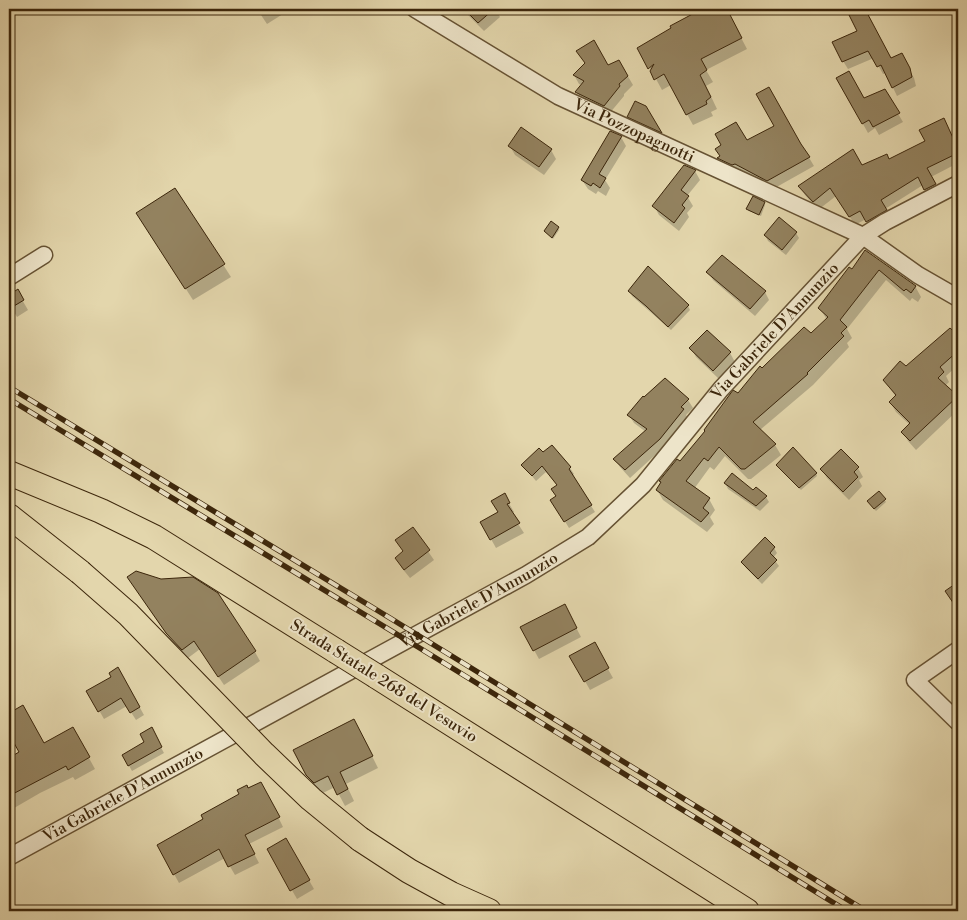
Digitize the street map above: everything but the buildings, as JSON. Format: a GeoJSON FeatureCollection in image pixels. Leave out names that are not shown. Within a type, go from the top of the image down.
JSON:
{"type":"FeatureCollection","features":[{"type":"Feature","properties":{"kind":"highway","name":"Strada Statale 268 del Vesuvio"},"geometry":{"type":"LineString","coordinates":[[9,473],[101,511],[196,562],[747,911]]}},
{"type":"Feature","properties":{"kind":"highway"},"geometry":{"type":"LineString","coordinates":[[9,516],[80,572],[128,614],[311,799],[360,839],[409,871],[451,894],[488,911]]}},
{"type":"Feature","properties":{"kind":"street","name":"Via Pozzopagnotti"},"geometry":{"type":"LineString","coordinates":[[415,9],[558,96],[863,236],[918,275],[958,298]]}},
{"type":"Feature","properties":{"kind":"street","name":"Via Gabriele D'Annunzio"},"geometry":{"type":"LineString","coordinates":[[9,856],[526,574],[588,537],[643,485],[721,389],[863,236],[885,222],[958,184]]}},
{"type":"Feature","properties":{"kind":"street"},"geometry":{"type":"LineString","coordinates":[[9,277],[44,255]]}},
{"type":"Feature","properties":{"kind":"street"},"geometry":{"type":"LineString","coordinates":[[958,650],[915,680],[958,722]]}},
{"type":"Feature","properties":{"kind":"railway"},"geometry":{"type":"LineString","coordinates":[[9,387],[390,618],[866,911]]}},
{"type":"Feature","properties":{"kind":"railway"},"geometry":{"type":"LineString","coordinates":[[9,399],[418,647],[847,911]]}}]}
